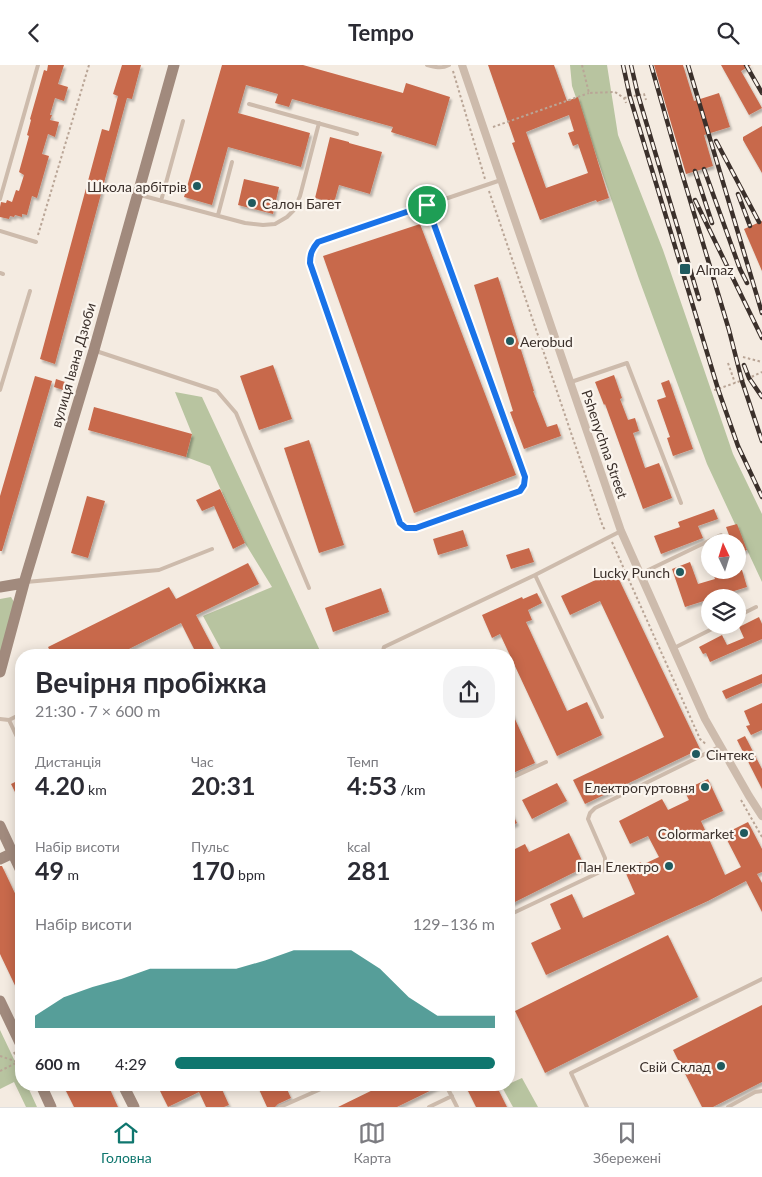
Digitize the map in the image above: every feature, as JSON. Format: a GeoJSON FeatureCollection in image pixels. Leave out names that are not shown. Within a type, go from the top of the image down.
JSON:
{"type":"FeatureCollection","features":[{"type":"Feature","properties":{"kind":"main road","name":"вулиця Івана Дзюби"},"geometry":{"type":"LineString","coordinates":[[0,672],[24,583],[94,350],[174,65]]}},
{"type":"Feature","properties":{"kind":"main road"},"geometry":{"type":"LineString","coordinates":[[0,587],[24,583]]}},
{"type":"Feature","properties":{"kind":"main road"},"geometry":{"type":"LineString","coordinates":[[0,826],[15,858]]}},
{"type":"Feature","properties":{"kind":"main road"},"geometry":{"type":"LineString","coordinates":[[0,859],[13,853]]}},
{"type":"Feature","properties":{"kind":"main road"},"geometry":{"type":"LineString","coordinates":[[0,1001],[15,1032]]}},
{"type":"Feature","properties":{"kind":"main road"},"geometry":{"type":"LineString","coordinates":[[44,1091],[52,1107]]}},
{"type":"Feature","properties":{"kind":"main road"},"geometry":{"type":"LineString","coordinates":[[126,1091],[134,1107]]}},
{"type":"Feature","properties":{"kind":"street","name":"Pshenychna Street"},"geometry":{"type":"LineString","coordinates":[[462,65],[621,531],[705,719],[762,816]]}},
{"type":"Feature","properties":{"kind":"lane"},"geometry":{"type":"LineString","coordinates":[[0,199],[38,65]]}},
{"type":"Feature","properties":{"kind":"lane"},"geometry":{"type":"LineString","coordinates":[[428,65],[444,68],[448,65]]}},
{"type":"Feature","properties":{"kind":"lane"},"geometry":{"type":"LineString","coordinates":[[249,105],[357,134]]}},
{"type":"Feature","properties":{"kind":"lane"},"geometry":{"type":"LineString","coordinates":[[161,201],[183,121]]}},
{"type":"Feature","properties":{"kind":"lane"},"geometry":{"type":"LineString","coordinates":[[138,194],[244,223],[275,224],[294,210],[300,196],[319,123]]}},
{"type":"Feature","properties":{"kind":"lane"},"geometry":{"type":"LineString","coordinates":[[218,215],[232,163]]}},
{"type":"Feature","properties":{"kind":"lane"},"geometry":{"type":"LineString","coordinates":[[427,205],[525,477],[524,485],[520,491],[416,528],[406,528],[400,523],[310,263],[310,255],[318,242],[427,205],[501,180]]}},
{"type":"Feature","properties":{"kind":"lane"},"geometry":{"type":"LineString","coordinates":[[0,231],[36,242]]}},
{"type":"Feature","properties":{"kind":"lane"},"geometry":{"type":"LineString","coordinates":[[0,391],[30,291]]}},
{"type":"Feature","properties":{"kind":"lane"},"geometry":{"type":"LineString","coordinates":[[94,350],[217,391],[236,413],[309,588]]}},
{"type":"Feature","properties":{"kind":"lane"},"geometry":{"type":"LineString","coordinates":[[570,382],[627,363],[681,503]]}},
{"type":"Feature","properties":{"kind":"lane"},"geometry":{"type":"LineString","coordinates":[[384,649],[384,647],[535,575],[621,531]]}},
{"type":"Feature","properties":{"kind":"lane"},"geometry":{"type":"LineString","coordinates":[[640,574],[701,545]]}},
{"type":"Feature","properties":{"kind":"lane"},"geometry":{"type":"LineString","coordinates":[[24,583],[159,570],[212,549]]}},
{"type":"Feature","properties":{"kind":"lane"},"geometry":{"type":"LineString","coordinates":[[535,575],[602,717]]}},
{"type":"Feature","properties":{"kind":"lane"},"geometry":{"type":"LineString","coordinates":[[746,612],[756,607]]}},
{"type":"Feature","properties":{"kind":"lane"},"geometry":{"type":"LineString","coordinates":[[674,648],[702,634]]}},
{"type":"Feature","properties":{"kind":"lane"},"geometry":{"type":"LineString","coordinates":[[0,719],[10,720],[15,717]]}},
{"type":"Feature","properties":{"kind":"lane"},"geometry":{"type":"LineString","coordinates":[[10,720],[15,732]]}},
{"type":"Feature","properties":{"kind":"lane"},"geometry":{"type":"LineString","coordinates":[[515,912],[602,871],[605,866],[605,858],[588,819],[590,813],[595,808],[721,746]]}},
{"type":"Feature","properties":{"kind":"lane"},"geometry":{"type":"LineString","coordinates":[[515,776],[546,762]]}},
{"type":"Feature","properties":{"kind":"lane"},"geometry":{"type":"LineString","coordinates":[[587,1107],[571,1073],[762,979]]}},
{"type":"Feature","properties":{"kind":"lane"},"geometry":{"type":"LineString","coordinates":[[280,1107],[316,1091]]}},
{"type":"Feature","properties":{"kind":"lane"},"geometry":{"type":"LineString","coordinates":[[449,1091],[457,1107]]}},
{"type":"Feature","properties":{"kind":"lane"},"geometry":{"type":"LineString","coordinates":[[728,1107],[755,1092],[762,1091]]}},
{"type":"Feature","properties":{"kind":"lane"},"geometry":{"type":"LineString","coordinates":[[429,1107],[452,1096]]}},
{"type":"Feature","properties":{"kind":"path"},"geometry":{"type":"LineString","coordinates":[[36,242],[89,65]]}},
{"type":"Feature","properties":{"kind":"path"},"geometry":{"type":"LineString","coordinates":[[582,65],[589,93]]}},
{"type":"Feature","properties":{"kind":"path"},"geometry":{"type":"LineString","coordinates":[[484,130],[589,93],[615,92],[624,98],[626,103]]}},
{"type":"Feature","properties":{"kind":"path"},"geometry":{"type":"LineString","coordinates":[[624,98],[644,94],[646,100]]}},
{"type":"Feature","properties":{"kind":"path"},"geometry":{"type":"LineString","coordinates":[[743,357],[762,362]]}},
{"type":"Feature","properties":{"kind":"path"},"geometry":{"type":"LineString","coordinates":[[728,363],[735,383]]}},
{"type":"Feature","properties":{"kind":"path"},"geometry":{"type":"LineString","coordinates":[[715,389],[749,379],[762,372]]}},
{"type":"Feature","properties":{"kind":"path"},"geometry":{"type":"LineString","coordinates":[[0,1056],[15,1061]]}},
{"type":"Feature","properties":{"kind":"path"},"geometry":{"type":"LineString","coordinates":[[0,1071],[15,1064]]}},
{"type":"Feature","properties":{"kind":"green space"},"geometry":{"type":"Polygon","coordinates":[[[570,65],[607,65],[618,135],[663,250],[733,454],[762,514],[762,582],[746,548],[746,534],[740,534],[707,464],[639,279],[572,86],[570,65]]]}},
{"type":"Feature","properties":{"kind":"green space"},"geometry":{"type":"Polygon","coordinates":[[[175,392],[202,397],[319,649],[221,649],[203,616],[272,587],[245,543],[210,466],[186,457],[192,434],[175,392]]]}},
{"type":"Feature","properties":{"kind":"green space"},"geometry":{"type":"Polygon","coordinates":[[[11,597],[14,602],[0,657],[0,599],[11,597]]]}},
{"type":"Feature","properties":{"kind":"green space"},"geometry":{"type":"Polygon","coordinates":[[[0,1030],[15,1061],[15,1084],[14,1082],[0,1089],[0,1030]]]}},
{"type":"Feature","properties":{"kind":"green space"},"geometry":{"type":"Polygon","coordinates":[[[522,1078],[538,1107],[513,1107],[504,1091],[515,1091],[515,1081],[522,1078]]]}},
{"type":"Feature","properties":{"kind":"green space"},"geometry":{"type":"Polygon","coordinates":[[[18,1091],[30,1091],[37,1107],[26,1107],[18,1091]]]}},
{"type":"Feature","properties":{"kind":"building"},"geometry":{"type":"Polygon","coordinates":[[[48,65],[64,65],[58,84],[68,87],[64,101],[55,98],[50,115],[52,115],[50,120],[59,122],[55,137],[48,134],[42,154],[49,156],[37,198],[32,196],[27,215],[22,214],[22,217],[10,216],[9,219],[0,217],[1,202],[6,203],[7,200],[12,202],[16,190],[19,191],[24,175],[19,172],[29,136],[27,135],[30,119],[44,70],[47,71],[48,65]]]}},
{"type":"Feature","properties":{"kind":"building"},"geometry":{"type":"Polygon","coordinates":[[[122,65],[141,65],[132,99],[127,98],[55,364],[40,359],[102,129],[109,131],[118,96],[113,94],[122,65]]]}},
{"type":"Feature","properties":{"kind":"building"},"geometry":{"type":"Polygon","coordinates":[[[222,65],[303,65],[403,93],[406,83],[450,97],[436,146],[391,132],[393,127],[292,99],[289,107],[275,103],[278,94],[246,85],[238,113],[310,133],[301,167],[228,147],[212,205],[184,197],[222,65]]]}},
{"type":"Feature","properties":{"kind":"building"},"geometry":{"type":"Polygon","coordinates":[[[488,65],[554,65],[567,101],[578,97],[609,198],[597,202],[596,200],[540,220],[512,143],[515,142],[488,65]],[[569,115],[526,132],[546,188],[588,173],[578,144],[573,146],[568,133],[574,131],[569,115]]]}},
{"type":"Feature","properties":{"kind":"building"},"geometry":{"type":"Polygon","coordinates":[[[654,65],[683,65],[694,101],[719,93],[730,127],[704,135],[713,166],[686,174],[654,65]]]}},
{"type":"Feature","properties":{"kind":"building"},"geometry":{"type":"Polygon","coordinates":[[[721,65],[751,65],[741,71],[762,108],[749,115],[721,65]]]}},
{"type":"Feature","properties":{"kind":"building"},"geometry":{"type":"Polygon","coordinates":[[[762,126],[762,173],[743,137],[762,126]]]}},
{"type":"Feature","properties":{"kind":"building"},"geometry":{"type":"Polygon","coordinates":[[[330,137],[382,152],[370,194],[339,185],[334,203],[315,198],[330,137]]]}},
{"type":"Feature","properties":{"kind":"building"},"geometry":{"type":"Polygon","coordinates":[[[244,179],[279,187],[273,214],[238,205],[244,179]]]}},
{"type":"Feature","properties":{"kind":"building"},"geometry":{"type":"Polygon","coordinates":[[[762,221],[762,271],[744,229],[762,221]]]}},
{"type":"Feature","properties":{"kind":"building"},"geometry":{"type":"Polygon","coordinates":[[[420,224],[516,475],[414,513],[323,256],[420,224]]]}},
{"type":"Feature","properties":{"kind":"building"},"geometry":{"type":"Polygon","coordinates":[[[498,277],[533,391],[547,427],[557,424],[561,436],[524,449],[510,412],[513,411],[474,285],[498,277]]]}},
{"type":"Feature","properties":{"kind":"building"},"geometry":{"type":"Polygon","coordinates":[[[273,365],[292,419],[259,430],[240,376],[273,365]]]}},
{"type":"Feature","properties":{"kind":"building"},"geometry":{"type":"Polygon","coordinates":[[[614,375],[628,420],[635,418],[639,431],[633,433],[645,468],[659,463],[672,498],[643,509],[605,404],[595,382],[614,375]]]}},
{"type":"Feature","properties":{"kind":"building"},"geometry":{"type":"Polygon","coordinates":[[[35,376],[52,381],[2,551],[0,551],[0,496],[35,376]]]}},
{"type":"Feature","properties":{"kind":"building"},"geometry":{"type":"Polygon","coordinates":[[[56,379],[65,382],[63,390],[54,387],[56,379]]]}},
{"type":"Feature","properties":{"kind":"building"},"geometry":{"type":"Polygon","coordinates":[[[669,380],[693,449],[673,456],[667,438],[670,437],[657,400],[666,397],[661,383],[669,380]]]}},
{"type":"Feature","properties":{"kind":"building"},"geometry":{"type":"Polygon","coordinates":[[[94,407],[192,434],[186,457],[88,430],[94,407]]]}},
{"type":"Feature","properties":{"kind":"building"},"geometry":{"type":"Polygon","coordinates":[[[309,440],[344,545],[319,553],[284,448],[309,440]]]}},
{"type":"Feature","properties":{"kind":"building"},"geometry":{"type":"Polygon","coordinates":[[[220,489],[245,543],[233,549],[214,506],[202,511],[196,500],[220,489]]]}},
{"type":"Feature","properties":{"kind":"building"},"geometry":{"type":"Polygon","coordinates":[[[87,496],[105,501],[88,558],[71,553],[87,496]]]}},
{"type":"Feature","properties":{"kind":"building"},"geometry":{"type":"Polygon","coordinates":[[[714,509],[718,519],[698,526],[701,539],[661,554],[654,536],[680,527],[678,522],[714,509]]]}},
{"type":"Feature","properties":{"kind":"building"},"geometry":{"type":"Polygon","coordinates":[[[737,524],[741,534],[729,534],[726,527],[737,524]]]}},
{"type":"Feature","properties":{"kind":"building"},"geometry":{"type":"Polygon","coordinates":[[[463,530],[468,546],[438,555],[433,539],[463,530]]]}},
{"type":"Feature","properties":{"kind":"building"},"geometry":{"type":"Polygon","coordinates":[[[529,548],[534,562],[511,569],[506,555],[529,548]]]}},
{"type":"Feature","properties":{"kind":"building"},"geometry":{"type":"Polygon","coordinates":[[[690,562],[698,584],[715,579],[745,579],[747,587],[741,589],[701,589],[701,602],[685,607],[672,569],[690,562]]]}},
{"type":"Feature","properties":{"kind":"building"},"geometry":{"type":"Polygon","coordinates":[[[248,563],[259,584],[196,615],[214,649],[194,649],[181,623],[129,649],[49,649],[48,647],[169,587],[176,599],[248,563]]]}},
{"type":"Feature","properties":{"kind":"building"},"geometry":{"type":"Polygon","coordinates":[[[615,571],[700,749],[585,804],[573,780],[664,737],[600,601],[570,615],[561,596],[615,571]]]}},
{"type":"Feature","properties":{"kind":"building"},"geometry":{"type":"Polygon","coordinates":[[[381,588],[389,612],[333,632],[325,608],[381,588]]]}},
{"type":"Feature","properties":{"kind":"building"},"geometry":{"type":"Polygon","coordinates":[[[537,593],[542,603],[528,610],[532,620],[526,622],[567,711],[587,702],[602,735],[557,756],[515,666],[515,649],[507,649],[500,634],[492,638],[482,615],[522,597],[523,599],[537,593]]]}},
{"type":"Feature","properties":{"kind":"building"},"geometry":{"type":"Polygon","coordinates":[[[759,617],[762,624],[762,639],[710,662],[706,653],[703,654],[699,647],[722,635],[727,645],[744,638],[742,634],[746,634],[746,624],[759,617]]]}},
{"type":"Feature","properties":{"kind":"building"},"geometry":{"type":"Polygon","coordinates":[[[762,674],[762,683],[726,699],[722,691],[762,674]]]}},
{"type":"Feature","properties":{"kind":"building"},"geometry":{"type":"Polygon","coordinates":[[[762,703],[762,730],[751,735],[746,726],[750,725],[744,711],[762,703]]]}},
{"type":"Feature","properties":{"kind":"building"},"geometry":{"type":"Polygon","coordinates":[[[515,719],[535,763],[515,772],[515,719]]]}},
{"type":"Feature","properties":{"kind":"building"},"geometry":{"type":"Polygon","coordinates":[[[745,736],[762,769],[762,789],[737,740],[745,736]]]}},
{"type":"Feature","properties":{"kind":"building"},"geometry":{"type":"Polygon","coordinates":[[[708,779],[723,811],[701,821],[725,875],[741,867],[724,834],[748,822],[762,849],[762,872],[757,874],[762,883],[762,912],[746,881],[708,901],[546,975],[531,943],[561,929],[550,904],[572,894],[583,918],[635,894],[624,869],[641,862],[642,865],[659,857],[648,836],[630,844],[619,821],[662,799],[668,810],[689,800],[684,790],[708,779]]]}},
{"type":"Feature","properties":{"kind":"building"},"geometry":{"type":"Polygon","coordinates":[[[15,782],[15,792],[11,784],[15,782]]]}},
{"type":"Feature","properties":{"kind":"building"},"geometry":{"type":"Polygon","coordinates":[[[557,783],[567,801],[532,819],[522,800],[557,783]]]}},
{"type":"Feature","properties":{"kind":"building"},"geometry":{"type":"Polygon","coordinates":[[[569,833],[585,867],[515,902],[515,849],[525,844],[529,852],[569,833]]]}},
{"type":"Feature","properties":{"kind":"building"},"geometry":{"type":"Polygon","coordinates":[[[0,866],[2,866],[15,893],[15,985],[0,954],[0,866]]]}},
{"type":"Feature","properties":{"kind":"building"},"geometry":{"type":"Polygon","coordinates":[[[668,935],[698,997],[545,1073],[515,1011],[668,935]]]}},
{"type":"Feature","properties":{"kind":"building","name":"Свій Склад"},"geometry":{"type":"Polygon","coordinates":[[[762,1005],[762,1082],[713,1107],[702,1107],[673,1050],[762,1005]]]}},
{"type":"Feature","properties":{"kind":"building"},"geometry":{"type":"Polygon","coordinates":[[[66,1091],[111,1091],[118,1107],[74,1107],[66,1091]]]}},
{"type":"Feature","properties":{"kind":"building"},"geometry":{"type":"Polygon","coordinates":[[[160,1091],[223,1091],[229,1105],[224,1107],[206,1107],[199,1092],[168,1107],[160,1091]]]}},
{"type":"Feature","properties":{"kind":"building"},"geometry":{"type":"Polygon","coordinates":[[[260,1091],[288,1091],[291,1098],[275,1107],[267,1107],[260,1091]]]}},
{"type":"Feature","properties":{"kind":"building"},"geometry":{"type":"Polygon","coordinates":[[[371,1091],[430,1091],[397,1107],[338,1107],[371,1091]]]}},
{"type":"Feature","properties":{"kind":"building"},"geometry":{"type":"Polygon","coordinates":[[[468,1091],[499,1091],[507,1107],[476,1107],[468,1091]]]}},
{"type":"Feature","properties":{"kind":"railway"},"geometry":{"type":"LineString","coordinates":[[623,65],[630,97],[718,389],[738,446],[762,497]]}},
{"type":"Feature","properties":{"kind":"railway"},"geometry":{"type":"LineString","coordinates":[[631,65],[638,95],[699,299]]}},
{"type":"Feature","properties":{"kind":"railway"},"geometry":{"type":"LineString","coordinates":[[651,65],[729,330],[742,381],[762,441]]}},
{"type":"Feature","properties":{"kind":"railway"},"geometry":{"type":"LineString","coordinates":[[688,65],[762,313]]}},
{"type":"Feature","properties":{"kind":"railway"},"geometry":{"type":"LineString","coordinates":[[746,65],[762,93]]}},
{"type":"Feature","properties":{"kind":"railway"},"geometry":{"type":"LineString","coordinates":[[716,141],[759,222]]}},
{"type":"Feature","properties":{"kind":"railway"},"geometry":{"type":"LineString","coordinates":[[704,169],[740,269],[747,283]]}},
{"type":"Feature","properties":{"kind":"railway"},"geometry":{"type":"LineString","coordinates":[[695,171],[712,223]]}},
{"type":"Feature","properties":{"kind":"railway"},"geometry":{"type":"LineString","coordinates":[[738,194],[750,226]]}},
{"type":"Feature","properties":{"kind":"railway"},"geometry":{"type":"LineString","coordinates":[[695,200],[762,338]]}},
{"type":"Feature","properties":{"kind":"railway"},"geometry":{"type":"LineString","coordinates":[[744,365],[749,378],[762,397]]}},
{"type":"Feature","properties":{"kind":"place","name":"Школа арбітрів"},"geometry":{"type":"Point","coordinates":[197,186]}},
{"type":"Feature","properties":{"kind":"place","name":"Салон Багет"},"geometry":{"type":"Point","coordinates":[252,203]}},
{"type":"Feature","properties":{"kind":"place","name":"Almaz"},"geometry":{"type":"Point","coordinates":[685,269]}},
{"type":"Feature","properties":{"kind":"place","name":"Aerobud"},"geometry":{"type":"Point","coordinates":[510,341]}},
{"type":"Feature","properties":{"kind":"place","name":"Lucky Punch"},"geometry":{"type":"Point","coordinates":[680,572]}},
{"type":"Feature","properties":{"kind":"place","name":"Сінтекс"},"geometry":{"type":"Point","coordinates":[696,754]}},
{"type":"Feature","properties":{"kind":"place","name":"Електрогуртовня"},"geometry":{"type":"Point","coordinates":[705,787]}},
{"type":"Feature","properties":{"kind":"place","name":"Colormarket"},"geometry":{"type":"Point","coordinates":[744,833]}},
{"type":"Feature","properties":{"kind":"place","name":"Пан Електро"},"geometry":{"type":"Point","coordinates":[669,866]}},
{"type":"Feature","properties":{"kind":"place","name":"Свій Склад"},"geometry":{"type":"Point","coordinates":[721,1066]}},
{"type":"Feature","properties":{"kind":"route"},"geometry":{"type":"LineString","coordinates":[[427,205],[525,477],[524,485],[520,491],[416,528],[406,528],[400,523],[310,263],[310,255],[318,242],[427,205]]}}]}
